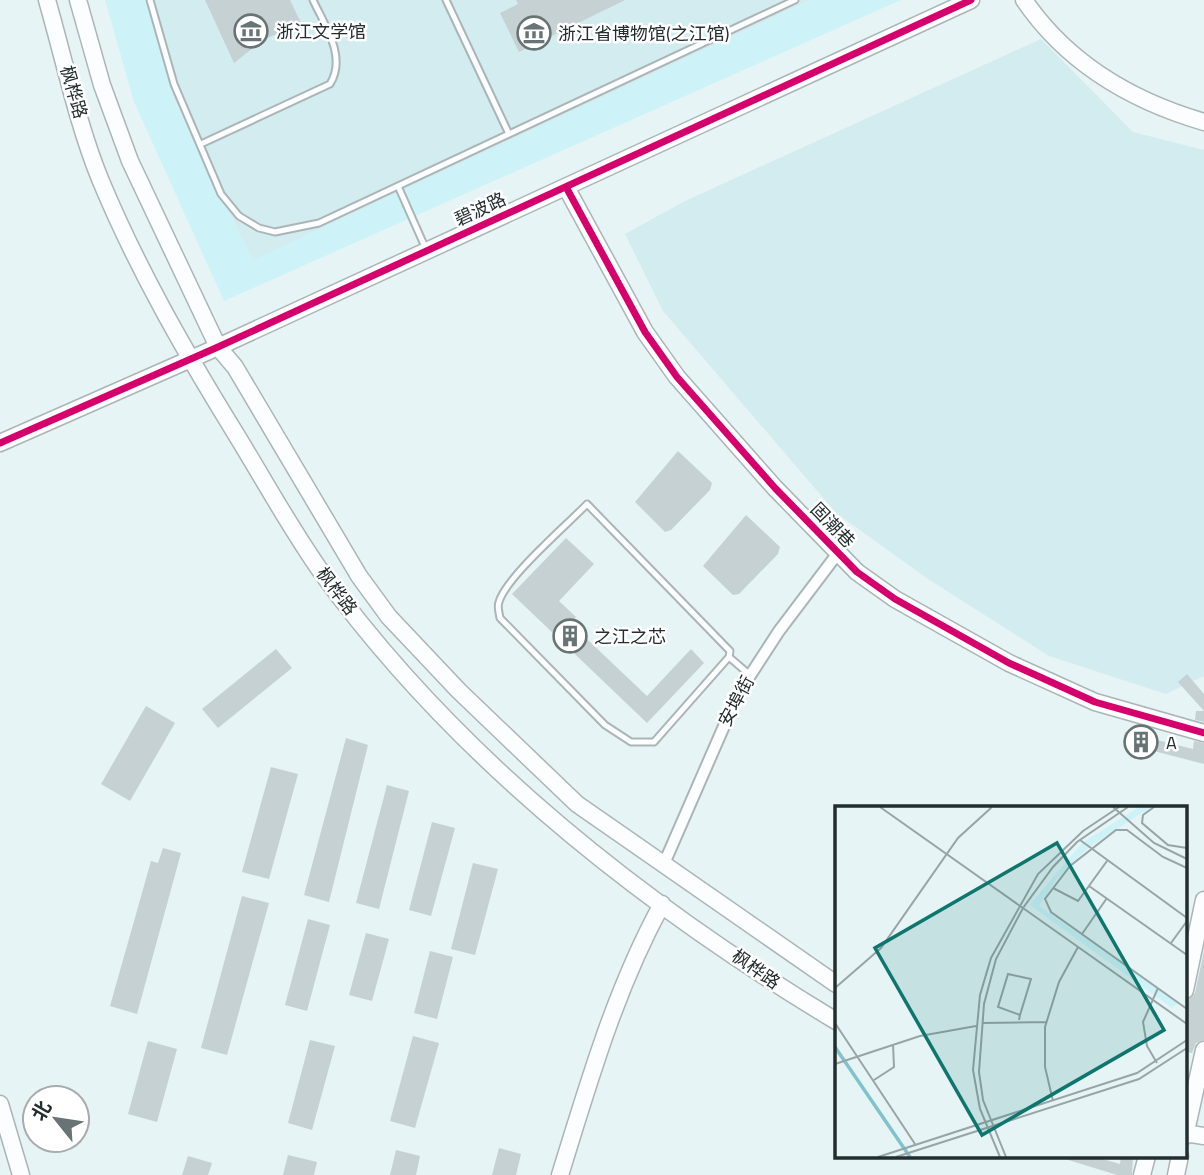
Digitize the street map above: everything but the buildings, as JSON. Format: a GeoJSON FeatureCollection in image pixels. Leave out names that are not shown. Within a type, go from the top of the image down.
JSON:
{"type":"FeatureCollection","features":[{"type":"Feature","properties":{"kind":"main road","name":"枫桦路"},"geometry":{"type":"LineString","coordinates":[[47,0],[99,175],[136,262],[188,358],[321,571],[375,640],[429,701],[523,796],[662,904],[835,1020]]}},
{"type":"Feature","properties":{"kind":"main road","name":"枫桦路"},"geometry":{"type":"LineString","coordinates":[[78,0],[102,85],[130,161],[218,347],[235,367],[359,576],[389,617],[459,691],[577,804],[835,983]]}},
{"type":"Feature","properties":{"kind":"main road","name":"碧波路"},"geometry":{"type":"LineString","coordinates":[[0,443],[218,347],[971,0]]}},
{"type":"Feature","properties":{"kind":"main road"},"geometry":{"type":"LineString","coordinates":[[1024,0],[1045,31],[1107,81],[1169,112],[1204,122]]}},
{"type":"Feature","properties":{"kind":"main road","name":"固潮巷"},"geometry":{"type":"LineString","coordinates":[[566,187],[645,332],[677,377],[775,488],[857,572],[895,599],[1009,663],[1095,702],[1204,733]]}},
{"type":"Feature","properties":{"kind":"main road"},"geometry":{"type":"LineString","coordinates":[[1186,985],[1204,900]]}},
{"type":"Feature","properties":{"kind":"main road"},"geometry":{"type":"LineString","coordinates":[[559,1175],[615,1002],[638,947],[662,904]]}},
{"type":"Feature","properties":{"kind":"main road"},"geometry":{"type":"LineString","coordinates":[[1186,1131],[1204,1050]]}},
{"type":"Feature","properties":{"kind":"main road"},"geometry":{"type":"LineString","coordinates":[[0,1104],[21,1175]]}},
{"type":"Feature","properties":{"kind":"main road"},"geometry":{"type":"LineString","coordinates":[[1186,1134],[1204,1136]]}},
{"type":"Feature","properties":{"kind":"main road"},"geometry":{"type":"LineString","coordinates":[[1142,1175],[1146,1158]]}},
{"type":"Feature","properties":{"kind":"main road"},"geometry":{"type":"LineString","coordinates":[[1175,1175],[1179,1158]]}},
{"type":"Feature","properties":{"kind":"street","name":"安埠街"},"geometry":{"type":"LineString","coordinates":[[663,866],[725,719],[750,675],[838,553]]}},
{"type":"Feature","properties":{"kind":"lane"},"geometry":{"type":"LineString","coordinates":[[150,0],[174,85],[221,194],[239,216],[259,228],[275,232],[319,223],[795,0]]}},
{"type":"Feature","properties":{"kind":"lane"},"geometry":{"type":"LineString","coordinates":[[201,144],[330,84],[337,74],[338,60],[313,0]]}},
{"type":"Feature","properties":{"kind":"lane"},"geometry":{"type":"LineString","coordinates":[[446,0],[509,134]]}},
{"type":"Feature","properties":{"kind":"lane"},"geometry":{"type":"LineString","coordinates":[[398,186],[426,251]]}},
{"type":"Feature","properties":{"kind":"lane"},"geometry":{"type":"LineString","coordinates":[[587,504],[730,651],[729,657],[654,742],[631,742],[606,725],[500,618],[497,604],[503,591],[518,573],[587,504]]}},
{"type":"Feature","properties":{"kind":"lane"},"geometry":{"type":"LineString","coordinates":[[729,657],[750,675]]}},
{"type":"Feature","properties":{"kind":"shaded area"},"geometry":{"type":"Polygon","coordinates":[[[105,0],[146,0],[172,95],[253,260],[811,0],[901,0],[224,301],[134,102],[105,0]]]}},
{"type":"Feature","properties":{"kind":"shaded area"},"geometry":{"type":"Polygon","coordinates":[[[146,0],[811,0],[253,261],[172,95],[146,0]]]}},
{"type":"Feature","properties":{"kind":"shaded area"},"geometry":{"type":"Polygon","coordinates":[[[1041,39],[1133,132],[1204,150],[1204,676],[1166,694],[1049,656],[928,579],[836,513],[663,311],[625,234],[685,201],[1041,39]]]}},
{"type":"Feature","properties":{"kind":"cycle path"},"geometry":{"type":"LineString","coordinates":[[0,443],[218,347],[971,0]]}},
{"type":"Feature","properties":{"kind":"cycle path"},"geometry":{"type":"LineString","coordinates":[[566,187],[645,332],[677,377],[775,488],[857,572],[895,599],[1009,663],[1095,702],[1204,733]]}},
{"type":"Feature","properties":{"kind":"place","name":"浙江文学馆"},"geometry":{"type":"Point","coordinates":[251,31]}},
{"type":"Feature","properties":{"kind":"place","name":"浙江省博物馆(之江馆)"},"geometry":{"type":"Point","coordinates":[534,33]}},
{"type":"Feature","properties":{"kind":"place","name":"之江之芯"},"geometry":{"type":"Point","coordinates":[570,636]}},
{"type":"Feature","properties":{"kind":"place","name":"A"},"geometry":{"type":"Point","coordinates":[1141,742]}}]}
